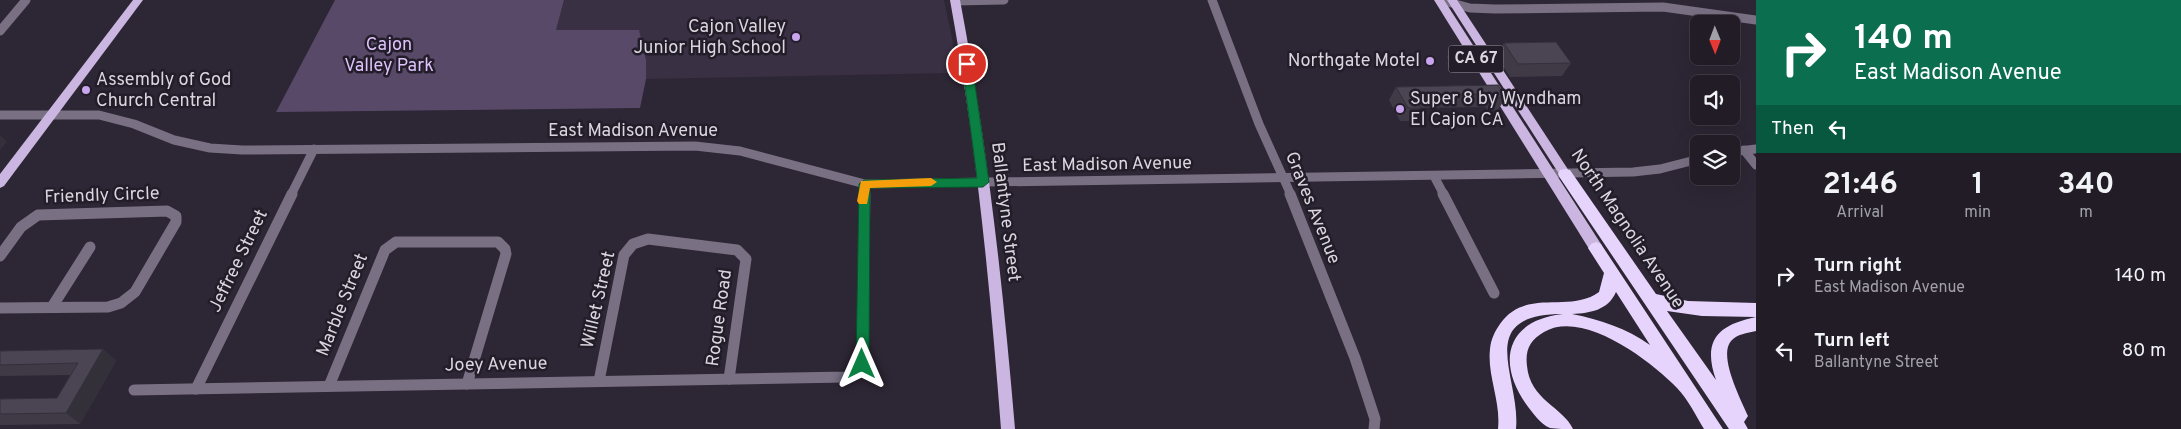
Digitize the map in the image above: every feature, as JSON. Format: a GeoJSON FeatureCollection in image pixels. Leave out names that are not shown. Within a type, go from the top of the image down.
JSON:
{"type":"FeatureCollection","features":[{"type":"Feature","properties":{"kind":"highway","name":"North Magnolia Avenue"},"geometry":{"type":"LineString","coordinates":[[1558,175],[1648,298],[1739,429]]}},
{"type":"Feature","properties":{"kind":"highway","name":"North Magnolia Avenue"},"geometry":{"type":"LineString","coordinates":[[1596,248],[1714,429]]}},
{"type":"Feature","properties":{"kind":"highway"},"geometry":{"type":"LineString","coordinates":[[1507,429],[1509,408],[1498,356],[1499,345],[1505,330],[1518,316],[1532,310],[1550,307],[1587,306],[1598,303],[1608,293],[1612,272]]}},
{"type":"Feature","properties":{"kind":"highway"},"geometry":{"type":"LineString","coordinates":[[1648,298],[1667,306],[1698,310],[1756,310]]}},
{"type":"Feature","properties":{"kind":"highway"},"geometry":{"type":"LineString","coordinates":[[1564,429],[1540,408],[1524,387],[1519,375],[1517,365],[1519,346],[1529,332],[1537,326],[1574,321],[1602,327],[1640,346],[1686,385]]}},
{"type":"Feature","properties":{"kind":"highway"},"geometry":{"type":"LineString","coordinates":[[1744,429],[1720,372],[1717,352],[1722,340],[1729,331],[1742,325],[1756,324]]}},
{"type":"Feature","properties":{"kind":"main road"},"geometry":{"type":"LineString","coordinates":[[0,183],[138,0]]}},
{"type":"Feature","properties":{"kind":"main road","name":"Ballantyne Street"},"geometry":{"type":"LineString","coordinates":[[955,0],[972,87],[998,308],[1008,429]]}},
{"type":"Feature","properties":{"kind":"main road","name":"North Magnolia Avenue"},"geometry":{"type":"LineString","coordinates":[[1439,0],[1558,175]]}},
{"type":"Feature","properties":{"kind":"main road","name":"North Magnolia Avenue"},"geometry":{"type":"LineString","coordinates":[[1453,2],[1558,175],[1596,248]]}},
{"type":"Feature","properties":{"kind":"street"},"geometry":{"type":"LineString","coordinates":[[0,31],[26,0]]}},
{"type":"Feature","properties":{"kind":"street"},"geometry":{"type":"LineString","coordinates":[[955,0],[1004,0]]}},
{"type":"Feature","properties":{"kind":"street","name":"Graves Avenue"},"geometry":{"type":"LineString","coordinates":[[1212,0],[1259,124],[1284,178],[1354,358],[1376,419],[1374,429]]}},
{"type":"Feature","properties":{"kind":"street"},"geometry":{"type":"LineString","coordinates":[[1439,0],[1453,2],[1470,8],[1496,9],[1673,7],[1756,20]]}},
{"type":"Feature","properties":{"kind":"street","name":"East Madison Avenue"},"geometry":{"type":"LineString","coordinates":[[0,114],[99,115],[134,124],[174,140],[210,148],[242,150],[704,146],[740,151],[864,184],[1558,175],[1633,172],[1660,169],[1690,161]]}},
{"type":"Feature","properties":{"kind":"street","name":"Jeffree Street"},"geometry":{"type":"LineString","coordinates":[[196,389],[314,149]]}},
{"type":"Feature","properties":{"kind":"street"},"geometry":{"type":"LineString","coordinates":[[1740,151],[1756,149]]}},
{"type":"Feature","properties":{"kind":"street"},"geometry":{"type":"LineString","coordinates":[[1744,150],[1756,165]]}},
{"type":"Feature","properties":{"kind":"street"},"geometry":{"type":"LineString","coordinates":[[1434,176],[1494,292]]}},
{"type":"Feature","properties":{"kind":"street","name":"Joey Avenue"},"geometry":{"type":"LineString","coordinates":[[134,390],[846,377],[858,373],[862,364],[864,184]]}},
{"type":"Feature","properties":{"kind":"street","name":"Friendly Circle"},"geometry":{"type":"LineString","coordinates":[[0,256],[28,219],[38,215],[166,211],[176,216],[176,222],[130,298],[108,307],[0,308]]}},
{"type":"Feature","properties":{"kind":"street","name":"Rogue Road"},"geometry":{"type":"LineString","coordinates":[[648,239],[738,250],[746,259],[729,379]]}},
{"type":"Feature","properties":{"kind":"street","name":"Willet Street"},"geometry":{"type":"LineString","coordinates":[[599,381],[624,255],[633,244],[648,239]]}},
{"type":"Feature","properties":{"kind":"street","name":"Marble Street"},"geometry":{"type":"LineString","coordinates":[[329,386],[385,250],[396,242],[498,242],[505,249],[506,254],[467,384]]}},
{"type":"Feature","properties":{"kind":"street"},"geometry":{"type":"LineString","coordinates":[[52,307],[90,247]]}},
{"type":"Feature","properties":{"kind":"shaded area","name":"Cajon Valley Junior High School"},"geometry":{"type":"Polygon","coordinates":[[[564,0],[944,0],[953,43],[954,73],[646,79],[646,60],[556,30],[564,0]]]}},
{"type":"Feature","properties":{"kind":"green space","name":"Cajon Valley Park"},"geometry":{"type":"Polygon","coordinates":[[[335,0],[564,0],[556,30],[639,30],[646,60],[646,79],[640,108],[276,112],[335,0]]]}},
{"type":"Feature","properties":{"kind":"building"},"geometry":{"type":"Polygon","coordinates":[[[1556,42],[1571,63],[1518,64],[1504,43],[1556,42]]]}},
{"type":"Feature","properties":{"kind":"building"},"geometry":{"type":"Polygon","coordinates":[[[1452,47],[1469,47],[1476,59],[1462,59],[1452,47]]]}},
{"type":"Feature","properties":{"kind":"building"},"geometry":{"type":"Polygon","coordinates":[[[1498,85],[1506,98],[1496,97],[1494,94],[1413,95],[1420,108],[1408,108],[1396,87],[1498,85]]]}},
{"type":"Feature","properties":{"kind":"building"},"geometry":{"type":"Polygon","coordinates":[[[103,349],[66,413],[0,414],[0,399],[57,398],[78,363],[0,365],[0,351],[103,349]]]}},
{"type":"Feature","properties":{"kind":"slow traffic"},"geometry":{"type":"LineString","coordinates":[[863,201],[864,184],[931,182]]}},
{"type":"Feature","properties":{"kind":"place","name":"Cajon Valley Junior High School"},"geometry":{"type":"Point","coordinates":[796,37]}},
{"type":"Feature","properties":{"kind":"place","name":"Northgate Motel"},"geometry":{"type":"Point","coordinates":[1430,61]}},
{"type":"Feature","properties":{"kind":"place","name":"Assembly of God Church Central"},"geometry":{"type":"Point","coordinates":[86,90]}},
{"type":"Feature","properties":{"kind":"place","name":"Super 8 by Wyndham El Cajon CA"},"geometry":{"type":"Point","coordinates":[1400,109]}},
{"type":"Feature","properties":{"kind":"route"},"geometry":{"type":"LineString","coordinates":[[862,364],[864,184],[983,182],[972,87],[967,64]]}}]}
